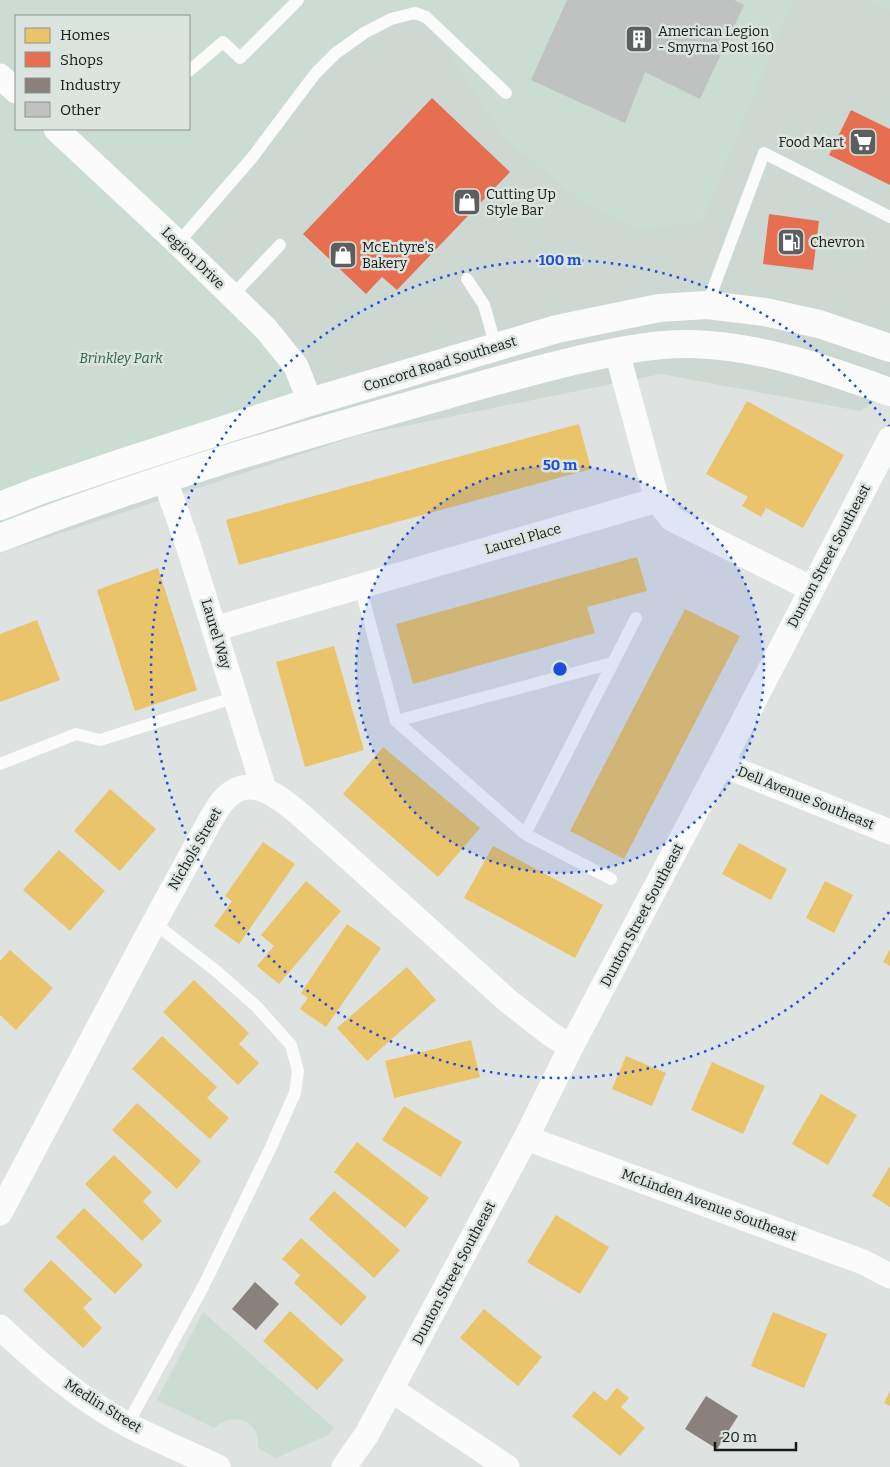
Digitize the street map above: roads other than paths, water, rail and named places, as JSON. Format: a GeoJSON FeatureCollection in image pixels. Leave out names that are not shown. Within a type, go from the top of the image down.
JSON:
{"type":"FeatureCollection","features":[{"type":"Feature","properties":{"kind":"main road","name":"Concord Road Southeast"},"geometry":{"type":"LineString","coordinates":[[0,506],[133,458],[310,402],[557,329],[658,308],[707,305],[765,312],[819,324],[890,348]]}},
{"type":"Feature","properties":{"kind":"main road"},"geometry":{"type":"LineString","coordinates":[[0,538],[118,495],[297,438],[545,367],[643,347],[691,344],[747,349],[800,361],[890,392]]}},
{"type":"Feature","properties":{"kind":"street","name":"Legion Drive"},"geometry":{"type":"LineString","coordinates":[[57,130],[266,328],[296,366],[310,402]]}},
{"type":"Feature","properties":{"kind":"street"},"geometry":{"type":"LineString","coordinates":[[617,352],[657,500],[672,519],[812,590]]}},
{"type":"Feature","properties":{"kind":"street","name":"Dunton Street Southeast"},"geometry":{"type":"LineString","coordinates":[[392,1390],[526,1138],[571,1047],[890,439]]}},
{"type":"Feature","properties":{"kind":"street","name":"Laurel Way"},"geometry":{"type":"LineString","coordinates":[[165,480],[190,548],[264,790]]}},
{"type":"Feature","properties":{"kind":"street","name":"Laurel Place"},"geometry":{"type":"LineString","coordinates":[[214,629],[657,500]]}},
{"type":"Feature","properties":{"kind":"street","name":"Dell Avenue Southeast"},"geometry":{"type":"LineString","coordinates":[[721,764],[890,832]]}},
{"type":"Feature","properties":{"kind":"street","name":"Nichols Street"},"geometry":{"type":"LineString","coordinates":[[0,1213],[154,923],[221,804],[234,791],[247,787],[264,790],[278,796],[508,1001],[549,1033],[571,1047]]}},
{"type":"Feature","properties":{"kind":"street","name":"McLinden Avenue Southeast"},"geometry":{"type":"LineString","coordinates":[[526,1138],[863,1262],[890,1276]]}},
{"type":"Feature","properties":{"kind":"street","name":"Medlin Street"},"geometry":{"type":"LineString","coordinates":[[0,1327],[35,1361],[75,1392],[127,1424],[218,1467]]}},
{"type":"Feature","properties":{"kind":"street"},"geometry":{"type":"LineString","coordinates":[[344,1467],[367,1434],[392,1390],[506,1467]]}},
{"type":"Feature","properties":{"kind":"lane"},"geometry":{"type":"LineString","coordinates":[[190,70],[223,42],[240,58],[298,0]]}},
{"type":"Feature","properties":{"kind":"lane"},"geometry":{"type":"LineString","coordinates":[[178,243],[251,159],[315,74],[336,53],[364,34],[392,20],[415,13],[426,17],[506,93]]}},
{"type":"Feature","properties":{"kind":"lane"},"geometry":{"type":"LineString","coordinates":[[707,305],[764,153],[890,217]]}},
{"type":"Feature","properties":{"kind":"lane"},"geometry":{"type":"LineString","coordinates":[[232,296],[280,245]]}},
{"type":"Feature","properties":{"kind":"lane"},"geometry":{"type":"LineString","coordinates":[[467,279],[484,305],[496,347]]}},
{"type":"Feature","properties":{"kind":"lane"},"geometry":{"type":"LineString","coordinates":[[360,586],[396,721],[525,834],[611,879]]}},
{"type":"Feature","properties":{"kind":"lane"},"geometry":{"type":"LineString","coordinates":[[525,834],[636,618]]}},
{"type":"Feature","properties":{"kind":"lane"},"geometry":{"type":"LineString","coordinates":[[396,721],[612,664]]}},
{"type":"Feature","properties":{"kind":"lane"},"geometry":{"type":"LineString","coordinates":[[0,764],[76,734],[100,740],[236,697]]}},
{"type":"Feature","properties":{"kind":"lane"},"geometry":{"type":"LineString","coordinates":[[127,1424],[204,1285],[295,1093],[298,1071],[291,1045],[257,1007],[215,970],[154,923]]}},
{"type":"Feature","properties":{"kind":"place","name":"American Legion - Smyrna Post 160"},"geometry":{"type":"Point","coordinates":[639,39]}},
{"type":"Feature","properties":{"kind":"place","name":"Food Mart"},"geometry":{"type":"Point","coordinates":[863,142]}},
{"type":"Feature","properties":{"kind":"place","name":"Cutting Up Style Bar"},"geometry":{"type":"Point","coordinates":[467,202]}},
{"type":"Feature","properties":{"kind":"place","name":"Chevron"},"geometry":{"type":"Point","coordinates":[791,242]}},
{"type":"Feature","properties":{"kind":"place","name":"McEntyre's Bakery"},"geometry":{"type":"Point","coordinates":[343,255]}},
{"type":"Feature","properties":{"kind":"park label","name":"Brinkley Park"},"geometry":{"type":"Point","coordinates":[121,358]}}]}
